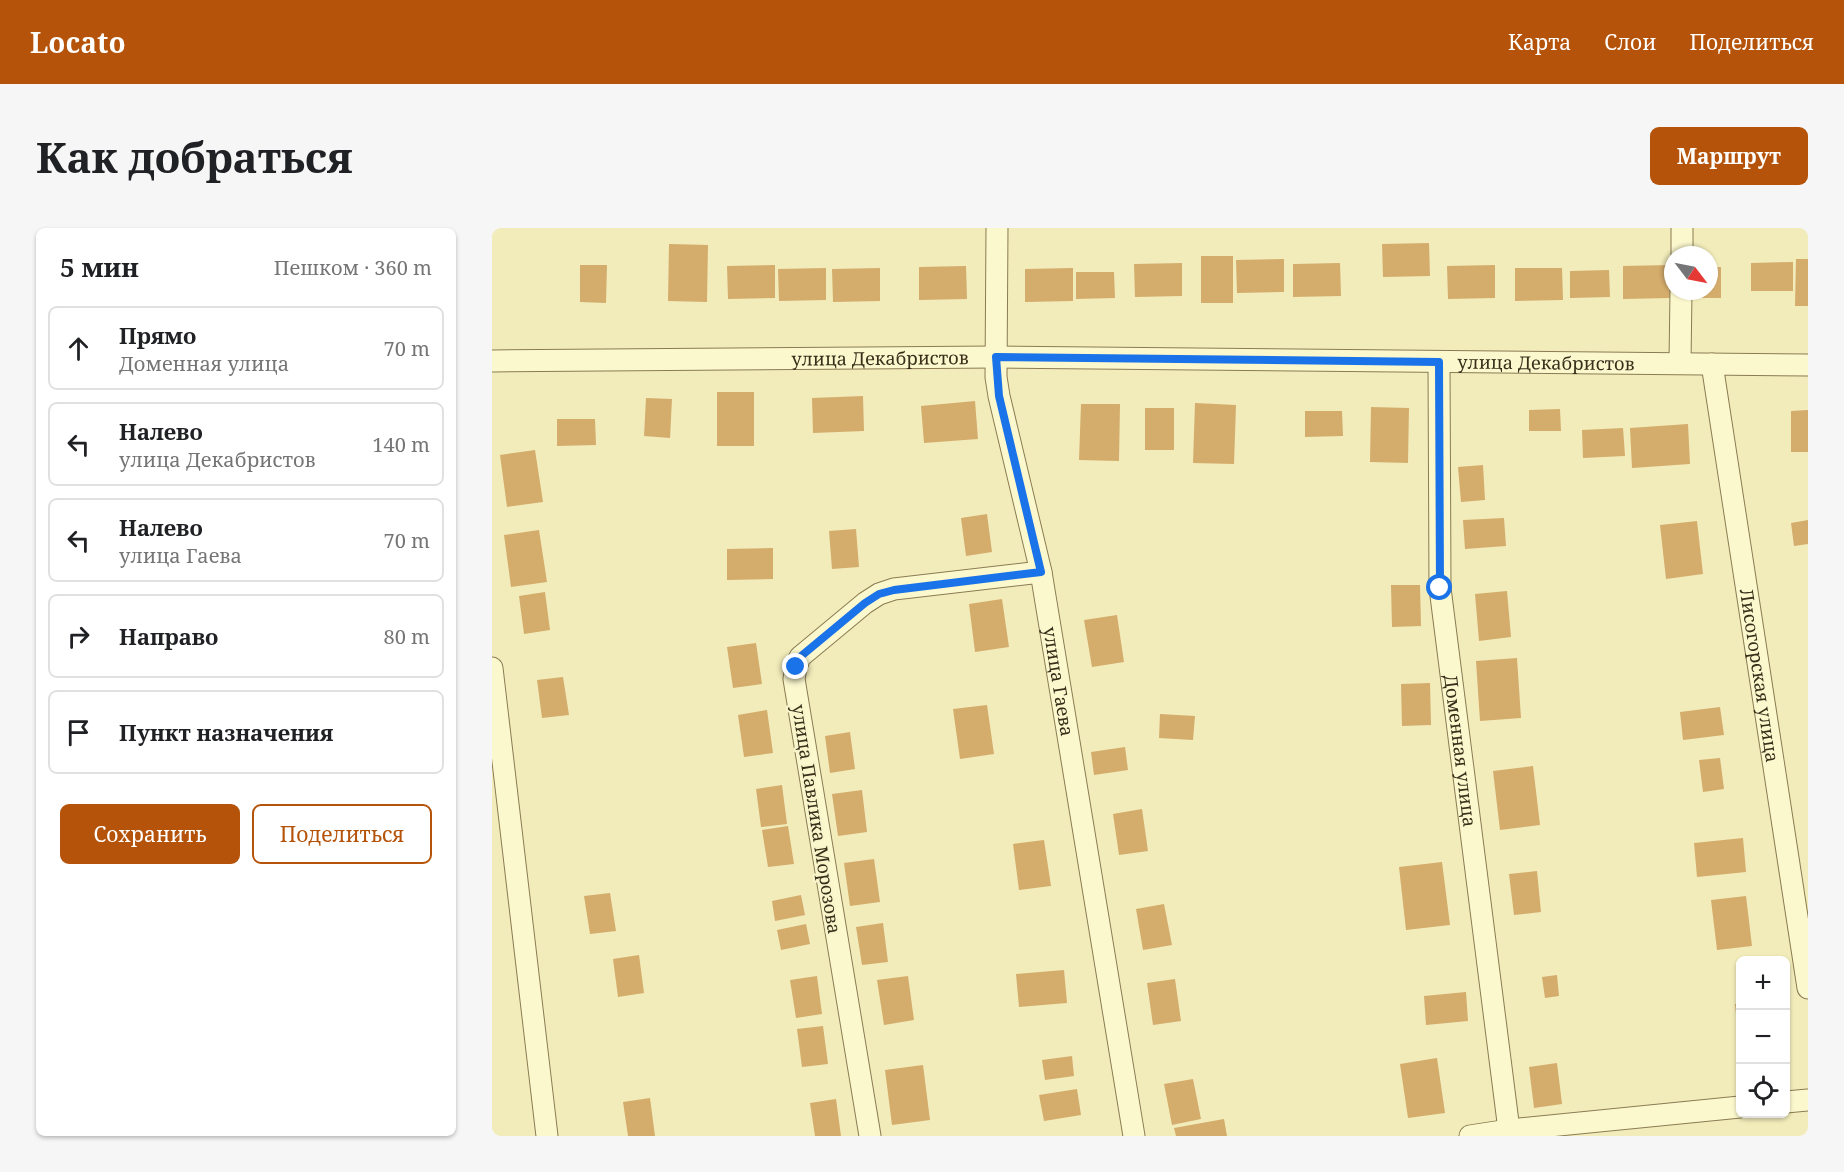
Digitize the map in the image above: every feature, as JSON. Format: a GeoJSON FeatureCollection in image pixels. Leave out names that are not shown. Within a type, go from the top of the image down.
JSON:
{"type":"FeatureCollection","features":[{"type":"Feature","properties":{"kind":"street","name":"улица Гаева"},"geometry":{"type":"LineString","coordinates":[[997,228],[996,357],[999,396],[1041,572],[1134,1136]]}},
{"type":"Feature","properties":{"kind":"street"},"geometry":{"type":"LineString","coordinates":[[1682,228],[1682,246]]}},
{"type":"Feature","properties":{"kind":"street"},"geometry":{"type":"LineString","coordinates":[[1680,363],[1682,300]]}},
{"type":"Feature","properties":{"kind":"street","name":"улица Декабристов"},"geometry":{"type":"LineString","coordinates":[[492,361],[996,357],[1808,364]]}},
{"type":"Feature","properties":{"kind":"street","name":"Доменная улица"},"geometry":{"type":"LineString","coordinates":[[1439,362],[1440,588],[1510,1133]]}},
{"type":"Feature","properties":{"kind":"street","name":"Лисогорская улица"},"geometry":{"type":"LineString","coordinates":[[1712,364],[1808,988]]}},
{"type":"Feature","properties":{"kind":"street","name":"улица Павлика Морозова"},"geometry":{"type":"LineString","coordinates":[[870,1136],[794,679],[796,667],[800,657],[879,594],[894,590],[1041,572]]}},
{"type":"Feature","properties":{"kind":"street"},"geometry":{"type":"LineString","coordinates":[[492,668],[547,1136]]}},
{"type":"Feature","properties":{"kind":"street"},"geometry":{"type":"LineString","coordinates":[[1790,1102],[1808,1100]]}},
{"type":"Feature","properties":{"kind":"street"},"geometry":{"type":"LineString","coordinates":[[1470,1136],[1736,1107]]}},
{"type":"Feature","properties":{"kind":"building"},"geometry":{"type":"Polygon","coordinates":[[[1429,243],[1430,276],[1383,277],[1382,244],[1429,243]]]}},
{"type":"Feature","properties":{"kind":"building"},"geometry":{"type":"Polygon","coordinates":[[[669,244],[708,245],[707,302],[668,301],[669,244]]]}},
{"type":"Feature","properties":{"kind":"building"},"geometry":{"type":"Polygon","coordinates":[[[1201,256],[1233,256],[1233,303],[1201,303],[1201,256]]]}},
{"type":"Feature","properties":{"kind":"building"},"geometry":{"type":"Polygon","coordinates":[[[1284,259],[1284,292],[1237,293],[1236,260],[1284,259]]]}},
{"type":"Feature","properties":{"kind":"building"},"geometry":{"type":"Polygon","coordinates":[[[1796,259],[1808,259],[1808,306],[1795,306],[1796,259]]]}},
{"type":"Feature","properties":{"kind":"building"},"geometry":{"type":"Polygon","coordinates":[[[1793,262],[1793,291],[1751,291],[1751,263],[1793,262]]]}},
{"type":"Feature","properties":{"kind":"building"},"geometry":{"type":"Polygon","coordinates":[[[1182,263],[1182,296],[1135,297],[1134,264],[1182,263]]]}},
{"type":"Feature","properties":{"kind":"building"},"geometry":{"type":"Polygon","coordinates":[[[1340,263],[1341,296],[1293,297],[1293,264],[1340,263]]]}},
{"type":"Feature","properties":{"kind":"building"},"geometry":{"type":"Polygon","coordinates":[[[580,265],[607,265],[606,303],[580,302],[580,265]]]}},
{"type":"Feature","properties":{"kind":"building"},"geometry":{"type":"Polygon","coordinates":[[[775,265],[775,298],[728,299],[727,266],[775,265]]]}},
{"type":"Feature","properties":{"kind":"building"},"geometry":{"type":"Polygon","coordinates":[[[1495,265],[1495,298],[1448,299],[1447,266],[1495,265]]]}},
{"type":"Feature","properties":{"kind":"building"},"geometry":{"type":"Polygon","coordinates":[[[1664,265],[1664,298],[1623,299],[1623,266],[1664,265]]]}},
{"type":"Feature","properties":{"kind":"building"},"geometry":{"type":"Polygon","coordinates":[[[966,266],[967,299],[919,300],[919,267],[966,266]]]}},
{"type":"Feature","properties":{"kind":"building"},"geometry":{"type":"Polygon","coordinates":[[[1718,267],[1721,267],[1721,298],[1718,298],[1718,267]]]}},
{"type":"Feature","properties":{"kind":"building"},"geometry":{"type":"Polygon","coordinates":[[[826,268],[826,300],[779,301],[778,269],[826,268]]]}},
{"type":"Feature","properties":{"kind":"building"},"geometry":{"type":"Polygon","coordinates":[[[880,268],[880,301],[833,302],[832,269],[880,268]]]}},
{"type":"Feature","properties":{"kind":"building"},"geometry":{"type":"Polygon","coordinates":[[[1073,268],[1073,301],[1025,302],[1025,269],[1073,268]]]}},
{"type":"Feature","properties":{"kind":"building"},"geometry":{"type":"Polygon","coordinates":[[[1515,268],[1562,268],[1563,300],[1515,301],[1515,268]]]}},
{"type":"Feature","properties":{"kind":"building"},"geometry":{"type":"Polygon","coordinates":[[[1609,270],[1610,297],[1570,298],[1570,271],[1609,270]]]}},
{"type":"Feature","properties":{"kind":"building"},"geometry":{"type":"Polygon","coordinates":[[[1076,272],[1114,272],[1115,298],[1076,299],[1076,272]]]}},
{"type":"Feature","properties":{"kind":"building"},"geometry":{"type":"Polygon","coordinates":[[[717,392],[754,392],[754,446],[717,446],[717,392]]]}},
{"type":"Feature","properties":{"kind":"building"},"geometry":{"type":"Polygon","coordinates":[[[863,396],[864,431],[813,433],[812,398],[863,396]]]}},
{"type":"Feature","properties":{"kind":"building"},"geometry":{"type":"Polygon","coordinates":[[[646,398],[672,399],[670,438],[644,436],[646,398]]]}},
{"type":"Feature","properties":{"kind":"building"},"geometry":{"type":"Polygon","coordinates":[[[975,401],[978,439],[924,443],[921,406],[975,401]]]}},
{"type":"Feature","properties":{"kind":"building"},"geometry":{"type":"Polygon","coordinates":[[[1195,403],[1236,405],[1234,464],[1193,463],[1195,403]]]}},
{"type":"Feature","properties":{"kind":"building"},"geometry":{"type":"Polygon","coordinates":[[[1081,404],[1120,404],[1119,461],[1079,460],[1081,404]]]}},
{"type":"Feature","properties":{"kind":"building"},"geometry":{"type":"Polygon","coordinates":[[[1371,407],[1409,408],[1408,463],[1370,462],[1371,407]]]}},
{"type":"Feature","properties":{"kind":"building"},"geometry":{"type":"Polygon","coordinates":[[[1145,408],[1174,408],[1174,450],[1145,450],[1145,408]]]}},
{"type":"Feature","properties":{"kind":"building"},"geometry":{"type":"Polygon","coordinates":[[[1560,409],[1561,431],[1529,431],[1529,410],[1560,409]]]}},
{"type":"Feature","properties":{"kind":"building"},"geometry":{"type":"Polygon","coordinates":[[[1808,410],[1808,452],[1791,452],[1791,411],[1808,410]]]}},
{"type":"Feature","properties":{"kind":"building"},"geometry":{"type":"Polygon","coordinates":[[[1305,411],[1342,411],[1343,436],[1305,437],[1305,411]]]}},
{"type":"Feature","properties":{"kind":"building"},"geometry":{"type":"Polygon","coordinates":[[[557,419],[595,419],[596,445],[557,446],[557,419]]]}},
{"type":"Feature","properties":{"kind":"building"},"geometry":{"type":"Polygon","coordinates":[[[1688,424],[1690,464],[1632,468],[1630,428],[1688,424]]]}},
{"type":"Feature","properties":{"kind":"building"},"geometry":{"type":"Polygon","coordinates":[[[1623,428],[1625,456],[1583,458],[1582,430],[1623,428]]]}},
{"type":"Feature","properties":{"kind":"building"},"geometry":{"type":"Polygon","coordinates":[[[535,450],[543,502],[507,507],[500,455],[535,450]]]}},
{"type":"Feature","properties":{"kind":"building"},"geometry":{"type":"Polygon","coordinates":[[[1483,465],[1485,500],[1461,502],[1458,467],[1483,465]]]}},
{"type":"Feature","properties":{"kind":"building"},"geometry":{"type":"Polygon","coordinates":[[[987,514],[992,552],[966,556],[961,518],[987,514]]]}},
{"type":"Feature","properties":{"kind":"building"},"geometry":{"type":"Polygon","coordinates":[[[1504,518],[1506,546],[1465,549],[1463,520],[1504,518]]]}},
{"type":"Feature","properties":{"kind":"building"},"geometry":{"type":"Polygon","coordinates":[[[1808,520],[1808,544],[1794,546],[1791,523],[1808,520]]]}},
{"type":"Feature","properties":{"kind":"building"},"geometry":{"type":"Polygon","coordinates":[[[1697,521],[1703,574],[1666,579],[1660,525],[1697,521]]]}},
{"type":"Feature","properties":{"kind":"building"},"geometry":{"type":"Polygon","coordinates":[[[856,529],[859,567],[832,569],[829,531],[856,529]]]}},
{"type":"Feature","properties":{"kind":"building"},"geometry":{"type":"Polygon","coordinates":[[[539,530],[547,582],[511,587],[504,535],[539,530]]]}},
{"type":"Feature","properties":{"kind":"building"},"geometry":{"type":"Polygon","coordinates":[[[773,548],[773,579],[727,580],[727,549],[773,548]]]}},
{"type":"Feature","properties":{"kind":"building"},"geometry":{"type":"Polygon","coordinates":[[[1391,585],[1420,585],[1421,626],[1392,627],[1391,585]]]}},
{"type":"Feature","properties":{"kind":"building"},"geometry":{"type":"Polygon","coordinates":[[[1507,591],[1511,637],[1479,641],[1475,594],[1507,591]]]}},
{"type":"Feature","properties":{"kind":"building"},"geometry":{"type":"Polygon","coordinates":[[[545,592],[550,630],[524,634],[519,596],[545,592]]]}},
{"type":"Feature","properties":{"kind":"building"},"geometry":{"type":"Polygon","coordinates":[[[1002,599],[1009,647],[975,652],[969,604],[1002,599]]]}},
{"type":"Feature","properties":{"kind":"building"},"geometry":{"type":"Polygon","coordinates":[[[1117,615],[1124,662],[1092,667],[1084,620],[1117,615]]]}},
{"type":"Feature","properties":{"kind":"building"},"geometry":{"type":"Polygon","coordinates":[[[756,643],[762,684],[733,688],[727,647],[756,643]]]}},
{"type":"Feature","properties":{"kind":"building"},"geometry":{"type":"Polygon","coordinates":[[[1517,658],[1521,718],[1480,721],[1476,661],[1517,658]]]}},
{"type":"Feature","properties":{"kind":"building"},"geometry":{"type":"Polygon","coordinates":[[[563,677],[569,715],[542,718],[537,680],[563,677]]]}},
{"type":"Feature","properties":{"kind":"building"},"geometry":{"type":"Polygon","coordinates":[[[1430,683],[1431,725],[1402,726],[1401,684],[1430,683]]]}},
{"type":"Feature","properties":{"kind":"building"},"geometry":{"type":"Polygon","coordinates":[[[987,705],[994,754],[960,759],[953,709],[987,705]]]}},
{"type":"Feature","properties":{"kind":"building"},"geometry":{"type":"Polygon","coordinates":[[[1720,707],[1724,735],[1683,740],[1680,712],[1720,707]]]}},
{"type":"Feature","properties":{"kind":"building"},"geometry":{"type":"Polygon","coordinates":[[[767,710],[773,753],[744,757],[738,715],[767,710]]]}},
{"type":"Feature","properties":{"kind":"building"},"geometry":{"type":"Polygon","coordinates":[[[1160,714],[1195,716],[1193,740],[1159,738],[1160,714]]]}},
{"type":"Feature","properties":{"kind":"building"},"geometry":{"type":"Polygon","coordinates":[[[850,732],[855,769],[830,773],[825,736],[850,732]]]}},
{"type":"Feature","properties":{"kind":"building"},"geometry":{"type":"Polygon","coordinates":[[[1125,747],[1128,770],[1094,775],[1091,752],[1125,747]]]}},
{"type":"Feature","properties":{"kind":"building"},"geometry":{"type":"Polygon","coordinates":[[[1720,758],[1724,789],[1703,792],[1699,760],[1720,758]]]}},
{"type":"Feature","properties":{"kind":"building"},"geometry":{"type":"Polygon","coordinates":[[[1533,766],[1540,825],[1500,830],[1493,771],[1533,766]]]}},
{"type":"Feature","properties":{"kind":"building"},"geometry":{"type":"Polygon","coordinates":[[[782,785],[787,824],[761,827],[756,789],[782,785]]]}},
{"type":"Feature","properties":{"kind":"building"},"geometry":{"type":"Polygon","coordinates":[[[862,790],[867,832],[838,836],[832,794],[862,790]]]}},
{"type":"Feature","properties":{"kind":"building"},"geometry":{"type":"Polygon","coordinates":[[[1142,809],[1148,851],[1119,855],[1113,814],[1142,809]]]}},
{"type":"Feature","properties":{"kind":"building"},"geometry":{"type":"Polygon","coordinates":[[[788,826],[794,864],[768,867],[762,830],[788,826]]]}},
{"type":"Feature","properties":{"kind":"building"},"geometry":{"type":"Polygon","coordinates":[[[1743,838],[1746,872],[1697,877],[1694,843],[1743,838]]]}},
{"type":"Feature","properties":{"kind":"building"},"geometry":{"type":"Polygon","coordinates":[[[1044,840],[1051,886],[1019,890],[1013,844],[1044,840]]]}},
{"type":"Feature","properties":{"kind":"building"},"geometry":{"type":"Polygon","coordinates":[[[874,859],[880,902],[850,906],[844,863],[874,859]]]}},
{"type":"Feature","properties":{"kind":"building"},"geometry":{"type":"Polygon","coordinates":[[[1442,862],[1450,925],[1406,930],[1399,867],[1442,862]]]}},
{"type":"Feature","properties":{"kind":"building"},"geometry":{"type":"Polygon","coordinates":[[[1537,871],[1541,912],[1514,915],[1509,874],[1537,871]]]}},
{"type":"Feature","properties":{"kind":"building"},"geometry":{"type":"Polygon","coordinates":[[[610,893],[616,931],[590,934],[584,896],[610,893]]]}},
{"type":"Feature","properties":{"kind":"building"},"geometry":{"type":"Polygon","coordinates":[[[801,895],[805,915],[775,921],[772,901],[801,895]]]}},
{"type":"Feature","properties":{"kind":"building"},"geometry":{"type":"Polygon","coordinates":[[[1746,896],[1752,946],[1717,950],[1711,900],[1746,896]]]}},
{"type":"Feature","properties":{"kind":"building"},"geometry":{"type":"Polygon","coordinates":[[[1164,904],[1172,945],[1143,950],[1136,909],[1164,904]]]}},
{"type":"Feature","properties":{"kind":"building"},"geometry":{"type":"Polygon","coordinates":[[[883,923],[888,962],[862,965],[856,927],[883,923]]]}},
{"type":"Feature","properties":{"kind":"building"},"geometry":{"type":"Polygon","coordinates":[[[806,924],[810,944],[781,950],[777,930],[806,924]]]}},
{"type":"Feature","properties":{"kind":"building"},"geometry":{"type":"Polygon","coordinates":[[[639,955],[644,993],[618,997],[613,959],[639,955]]]}},
{"type":"Feature","properties":{"kind":"building"},"geometry":{"type":"Polygon","coordinates":[[[1064,970],[1067,1003],[1019,1007],[1016,974],[1064,970]]]}},
{"type":"Feature","properties":{"kind":"building"},"geometry":{"type":"Polygon","coordinates":[[[1557,975],[1559,996],[1545,998],[1542,977],[1557,975]]]}},
{"type":"Feature","properties":{"kind":"building"},"geometry":{"type":"Polygon","coordinates":[[[817,976],[822,1014],[796,1018],[790,980],[817,976]]]}},
{"type":"Feature","properties":{"kind":"building"},"geometry":{"type":"Polygon","coordinates":[[[908,976],[914,1020],[884,1025],[877,980],[908,976]]]}},
{"type":"Feature","properties":{"kind":"building"},"geometry":{"type":"Polygon","coordinates":[[[1175,979],[1181,1021],[1153,1025],[1147,983],[1175,979]]]}},
{"type":"Feature","properties":{"kind":"building"},"geometry":{"type":"Polygon","coordinates":[[[1466,992],[1468,1021],[1426,1025],[1424,996],[1466,992]]]}},
{"type":"Feature","properties":{"kind":"building"},"geometry":{"type":"Polygon","coordinates":[[[823,1026],[828,1064],[802,1067],[797,1029],[823,1026]]]}},
{"type":"Feature","properties":{"kind":"building"},"geometry":{"type":"Polygon","coordinates":[[[1072,1056],[1074,1076],[1045,1080],[1042,1060],[1072,1056]]]}},
{"type":"Feature","properties":{"kind":"building"},"geometry":{"type":"Polygon","coordinates":[[[1437,1058],[1445,1113],[1408,1118],[1400,1064],[1437,1058]]]}},
{"type":"Feature","properties":{"kind":"building"},"geometry":{"type":"Polygon","coordinates":[[[1557,1063],[1562,1104],[1534,1108],[1529,1067],[1557,1063]]]}},
{"type":"Feature","properties":{"kind":"building"},"geometry":{"type":"Polygon","coordinates":[[[923,1065],[930,1120],[892,1125],[885,1070],[923,1065]]]}},
{"type":"Feature","properties":{"kind":"building"},"geometry":{"type":"Polygon","coordinates":[[[1193,1079],[1201,1119],[1172,1125],[1164,1084],[1193,1079]]]}},
{"type":"Feature","properties":{"kind":"building"},"geometry":{"type":"Polygon","coordinates":[[[1077,1089],[1081,1115],[1044,1121],[1039,1095],[1077,1089]]]}},
{"type":"Feature","properties":{"kind":"building"},"geometry":{"type":"Polygon","coordinates":[[[650,1098],[655,1136],[628,1136],[623,1102],[650,1098]]]}},
{"type":"Feature","properties":{"kind":"building"},"geometry":{"type":"Polygon","coordinates":[[[836,1099],[841,1136],[815,1136],[810,1103],[836,1099]]]}},
{"type":"Feature","properties":{"kind":"building"},"geometry":{"type":"Polygon","coordinates":[[[1224,1119],[1227,1136],[1176,1136],[1174,1128],[1224,1119]]]}},
{"type":"Feature","properties":{"kind":"route"},"geometry":{"type":"LineString","coordinates":[[796,667],[800,657],[879,594],[894,590],[1041,572],[999,396],[996,357],[1439,362],[1440,588]]}}]}
